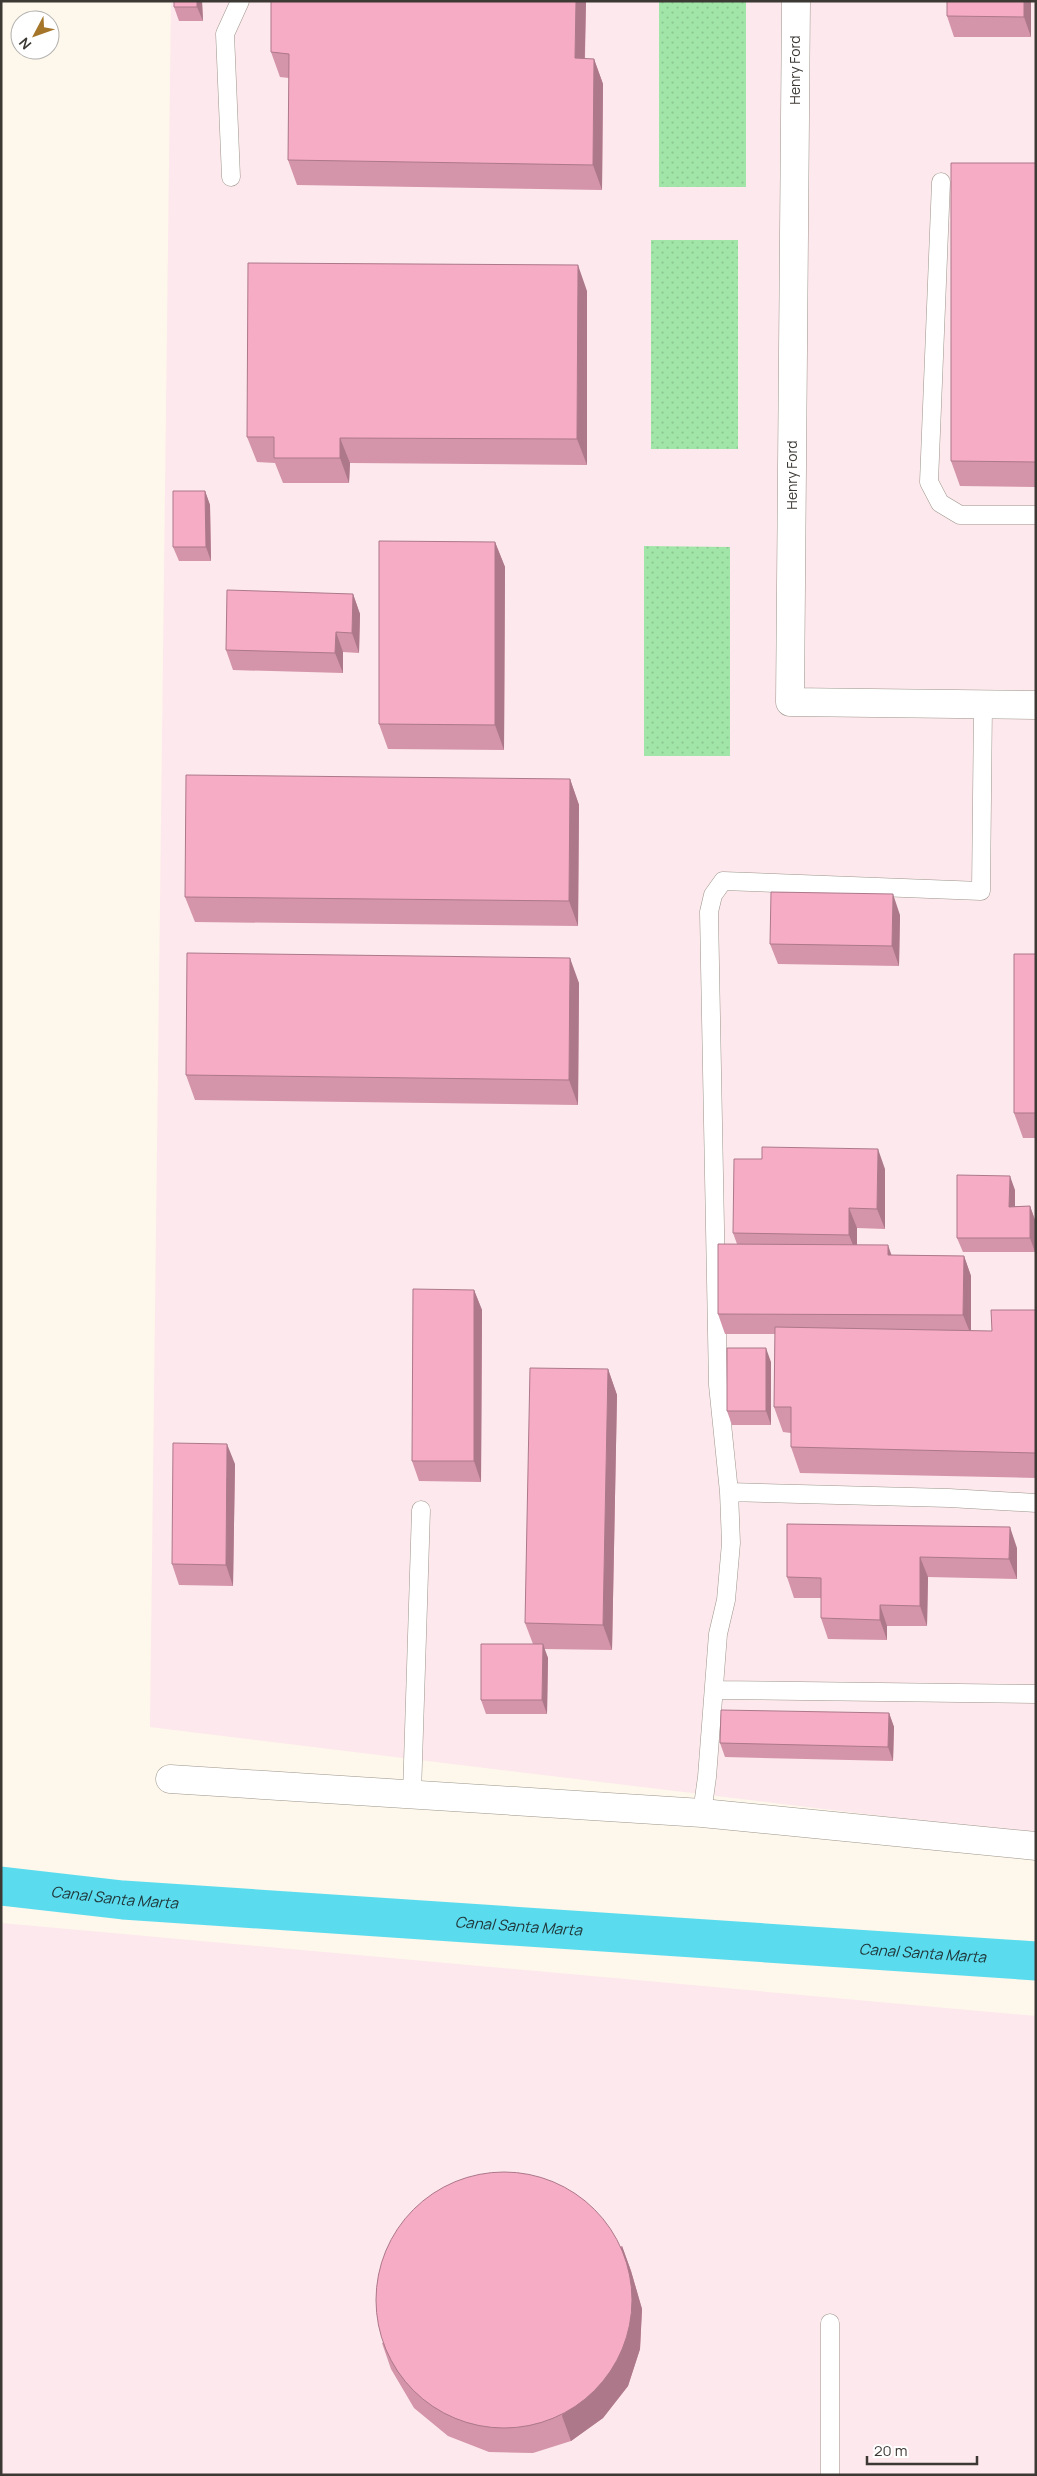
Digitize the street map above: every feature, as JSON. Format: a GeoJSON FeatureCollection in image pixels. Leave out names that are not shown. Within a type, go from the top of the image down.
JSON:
{"type":"FeatureCollection","features":[{"type":"Feature","properties":{"kind":"street","name":"Henry Ford"},"geometry":{"type":"LineString","coordinates":[[796,1],[790,702],[1036,705]]}},
{"type":"Feature","properties":{"kind":"street"},"geometry":{"type":"LineString","coordinates":[[170,1779],[702,1813],[1036,1846]]}},
{"type":"Feature","properties":{"kind":"lane"},"geometry":{"type":"LineString","coordinates":[[231,177],[225,34],[240,1]]}},
{"type":"Feature","properties":{"kind":"lane"},"geometry":{"type":"LineString","coordinates":[[941,182],[929,482],[940,503],[960,515],[1036,515]]}},
{"type":"Feature","properties":{"kind":"lane"},"geometry":{"type":"LineString","coordinates":[[702,1813],[707,1777],[718,1634],[727,1590],[731,1543],[729,1492],[718,1385],[709,912],[713,895],[723,881],[981,892],[983,705]]}},
{"type":"Feature","properties":{"kind":"lane"},"geometry":{"type":"LineString","coordinates":[[729,1492],[948,1498],[1036,1503]]}},
{"type":"Feature","properties":{"kind":"lane"},"geometry":{"type":"LineString","coordinates":[[412,1794],[421,1510]]}},
{"type":"Feature","properties":{"kind":"lane"},"geometry":{"type":"LineString","coordinates":[[714,1690],[1036,1694]]}},
{"type":"Feature","properties":{"kind":"lane"},"geometry":{"type":"LineString","coordinates":[[830,2323],[830,2475]]}},
{"type":"Feature","properties":{"kind":"shaded area"},"geometry":{"type":"Polygon","coordinates":[[[171,1],[1036,1],[1036,1835],[150,1727],[171,1]]]}},
{"type":"Feature","properties":{"kind":"shaded area"},"geometry":{"type":"Polygon","coordinates":[[[1,1923],[1036,2016],[1036,2475],[1,2475],[1,1923]]]}},
{"type":"Feature","properties":{"kind":"green space"},"geometry":{"type":"Polygon","coordinates":[[[659,1],[746,1],[746,187],[659,187],[659,1]]]}},
{"type":"Feature","properties":{"kind":"green space"},"geometry":{"type":"Polygon","coordinates":[[[651,240],[738,240],[738,449],[651,449],[651,240]]]}},
{"type":"Feature","properties":{"kind":"green space"},"geometry":{"type":"Polygon","coordinates":[[[644,546],[730,547],[730,756],[644,756],[644,546]]]}},
{"type":"Feature","properties":{"kind":"building"},"geometry":{"type":"Polygon","coordinates":[[[174,1],[197,1],[197,7],[174,7],[174,1]]]}},
{"type":"Feature","properties":{"kind":"building"},"geometry":{"type":"Polygon","coordinates":[[[271,1],[576,1],[575,58],[594,59],[593,165],[288,160],[289,54],[271,52],[271,1]]]}},
{"type":"Feature","properties":{"kind":"building"},"geometry":{"type":"Polygon","coordinates":[[[947,1],[1024,1],[1024,17],[947,16],[947,1]]]}},
{"type":"Feature","properties":{"kind":"building"},"geometry":{"type":"Polygon","coordinates":[[[951,163],[1036,163],[1036,462],[951,461],[951,163]]]}},
{"type":"Feature","properties":{"kind":"building"},"geometry":{"type":"Polygon","coordinates":[[[248,263],[578,265],[577,439],[340,438],[340,458],[274,458],[274,437],[247,437],[248,263]]]}},
{"type":"Feature","properties":{"kind":"building"},"geometry":{"type":"Polygon","coordinates":[[[173,491],[205,491],[206,547],[173,547],[173,491]]]}},
{"type":"Feature","properties":{"kind":"building"},"geometry":{"type":"Polygon","coordinates":[[[379,541],[495,542],[495,725],[379,724],[379,541]]]}},
{"type":"Feature","properties":{"kind":"building"},"geometry":{"type":"Polygon","coordinates":[[[227,590],[353,594],[352,633],[336,632],[335,653],[226,650],[227,590]]]}},
{"type":"Feature","properties":{"kind":"building"},"geometry":{"type":"Polygon","coordinates":[[[186,775],[570,779],[569,901],[185,897],[186,775]]]}},
{"type":"Feature","properties":{"kind":"building"},"geometry":{"type":"Polygon","coordinates":[[[771,892],[893,894],[892,946],[770,944],[771,892]]]}},
{"type":"Feature","properties":{"kind":"building"},"geometry":{"type":"Polygon","coordinates":[[[187,953],[570,958],[569,1080],[186,1075],[187,953]]]}},
{"type":"Feature","properties":{"kind":"building"},"geometry":{"type":"Polygon","coordinates":[[[1014,954],[1036,954],[1036,1113],[1014,1113],[1014,954]]]}},
{"type":"Feature","properties":{"kind":"building"},"geometry":{"type":"Polygon","coordinates":[[[762,1147],[878,1149],[877,1209],[849,1208],[849,1235],[733,1233],[734,1159],[762,1159],[762,1147]]]}},
{"type":"Feature","properties":{"kind":"building"},"geometry":{"type":"Polygon","coordinates":[[[957,1175],[1010,1176],[1009,1207],[1030,1206],[1030,1238],[957,1238],[957,1175]]]}},
{"type":"Feature","properties":{"kind":"building"},"geometry":{"type":"Polygon","coordinates":[[[718,1244],[888,1245],[888,1255],[964,1256],[963,1315],[718,1314],[718,1244]]]}},
{"type":"Feature","properties":{"kind":"building"},"geometry":{"type":"Polygon","coordinates":[[[413,1289],[474,1290],[474,1461],[412,1461],[413,1289]]]}},
{"type":"Feature","properties":{"kind":"building"},"geometry":{"type":"Polygon","coordinates":[[[991,1310],[1036,1310],[1036,1453],[791,1447],[791,1407],[774,1407],[775,1327],[992,1331],[991,1310]]]}},
{"type":"Feature","properties":{"kind":"building"},"geometry":{"type":"Polygon","coordinates":[[[727,1348],[766,1348],[766,1411],[727,1411],[727,1348]]]}},
{"type":"Feature","properties":{"kind":"building"},"geometry":{"type":"Polygon","coordinates":[[[530,1368],[608,1369],[603,1625],[525,1623],[530,1368]]]}},
{"type":"Feature","properties":{"kind":"building"},"geometry":{"type":"Polygon","coordinates":[[[173,1443],[227,1444],[226,1565],[172,1564],[173,1443]]]}},
{"type":"Feature","properties":{"kind":"building"},"geometry":{"type":"Polygon","coordinates":[[[787,1524],[1010,1527],[1009,1559],[920,1557],[920,1606],[880,1605],[880,1620],[821,1618],[821,1578],[787,1577],[787,1524]]]}},
{"type":"Feature","properties":{"kind":"building"},"geometry":{"type":"Polygon","coordinates":[[[481,1644],[543,1644],[542,1700],[481,1700],[481,1644]]]}},
{"type":"Feature","properties":{"kind":"building"},"geometry":{"type":"Polygon","coordinates":[[[721,1710],[889,1713],[888,1747],[720,1743],[721,1710]]]}},
{"type":"Feature","properties":{"kind":"building"},"geometry":{"type":"Polygon","coordinates":[[[491,2172],[517,2172],[553,2181],[575,2193],[595,2209],[611,2229],[623,2251],[630,2275],[632,2300],[630,2325],[623,2349],[611,2371],[595,2391],[575,2407],[553,2419],[517,2428],[491,2428],[455,2419],[433,2407],[413,2391],[397,2371],[385,2349],[376,2313],[376,2287],[385,2251],[397,2229],[413,2209],[433,2193],[455,2181],[491,2172]]]}},
{"type":"Feature","properties":{"kind":"waterway","name":"Canal Santa Marta"},"geometry":{"type":"LineString","coordinates":[[1,1886],[123,1900],[1036,1961]]}}]}
